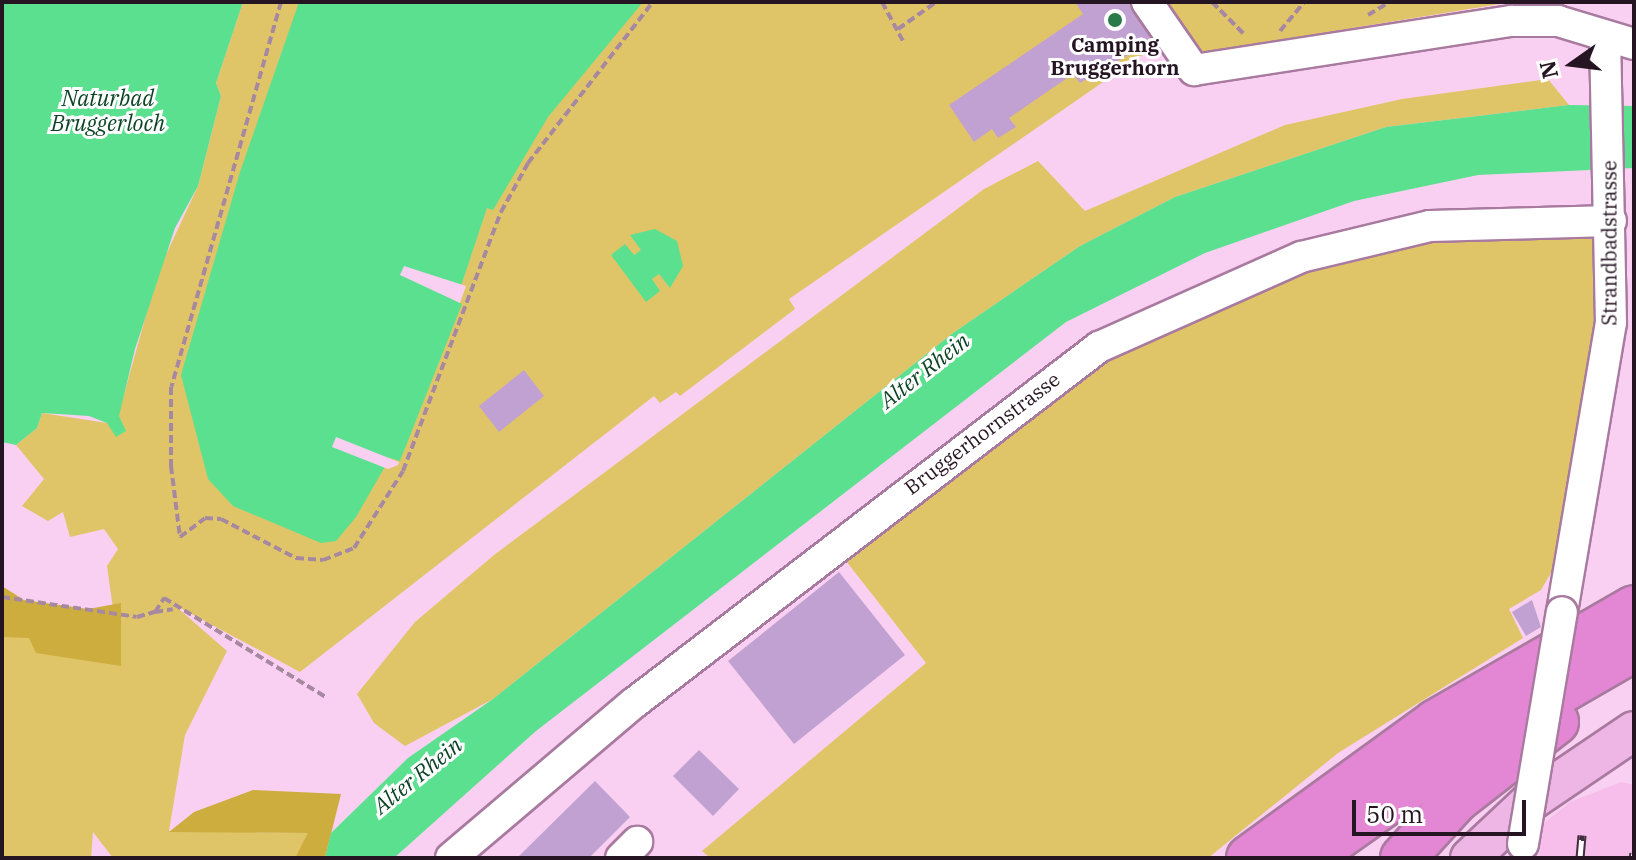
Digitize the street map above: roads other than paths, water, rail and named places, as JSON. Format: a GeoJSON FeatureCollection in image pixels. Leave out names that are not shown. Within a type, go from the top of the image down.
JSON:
{"type":"FeatureCollection","features":[{"type":"Feature","properties":{"kind":"highway"},"geometry":{"type":"LineString","coordinates":[[1249,858],[1436,722],[1634,608]]}},
{"type":"Feature","properties":{"kind":"highway"},"geometry":{"type":"LineString","coordinates":[[1308,858],[1471,743],[1634,649]]}},
{"type":"Feature","properties":{"kind":"highway"},"geometry":{"type":"LineString","coordinates":[[1403,858],[1480,779],[1634,664]]}},
{"type":"Feature","properties":{"kind":"main road"},"geometry":{"type":"LineString","coordinates":[[1470,858],[1532,800],[1634,731]]}},
{"type":"Feature","properties":{"kind":"street","name":"Strandbadstrasse"},"geometry":{"type":"LineString","coordinates":[[1147,2],[1194,70],[1512,21],[1558,21],[1620,42],[1607,72],[1611,323],[1522,851]]}},
{"type":"Feature","properties":{"kind":"street","name":"Bruggerhornstrasse"},"geometry":{"type":"LineString","coordinates":[[451,858],[634,703],[1099,347],[1301,257],[1430,226],[1611,214]]}},
{"type":"Feature","properties":{"kind":"water","name":"Naturbad Bruggerloch"},"geometry":{"type":"Polygon","coordinates":[[[2,2],[243,2],[216,83],[221,96],[198,186],[175,228],[135,349],[119,416],[126,431],[116,437],[107,423],[89,416],[42,413],[37,428],[16,445],[2,442],[2,2]]]}},
{"type":"Feature","properties":{"kind":"water"},"geometry":{"type":"Polygon","coordinates":[[[299,2],[643,2],[548,117],[493,210],[487,208],[456,301],[462,304],[400,461],[390,458],[356,517],[336,541],[321,543],[233,506],[208,479],[181,375],[240,172],[299,2]]]}},
{"type":"Feature","properties":{"kind":"water","name":"Alter Rhein"},"geometry":{"type":"Polygon","coordinates":[[[1569,105],[1634,106],[1634,168],[1478,175],[1354,201],[1205,253],[1066,322],[536,731],[394,858],[325,858],[331,833],[408,758],[493,699],[953,333],[1080,246],[1175,197],[1386,127],[1569,105]]]}},
{"type":"Feature","properties":{"kind":"water"},"geometry":{"type":"Polygon","coordinates":[[[655,229],[677,241],[683,266],[670,288],[659,274],[652,279],[660,291],[646,302],[611,255],[625,244],[634,255],[641,250],[630,235],[655,229]]]}},
{"type":"Feature","properties":{"kind":"railway"},"geometry":{"type":"LineString","coordinates":[[1580,858],[1582,835]]}},
{"type":"Feature","properties":{"kind":"railway"},"geometry":{"type":"LineString","coordinates":[[1633,858],[1634,853]]}},
{"type":"Feature","properties":{"kind":"place","name":"Camping Bruggerhorn"},"geometry":{"type":"Point","coordinates":[1115,20]}}]}
